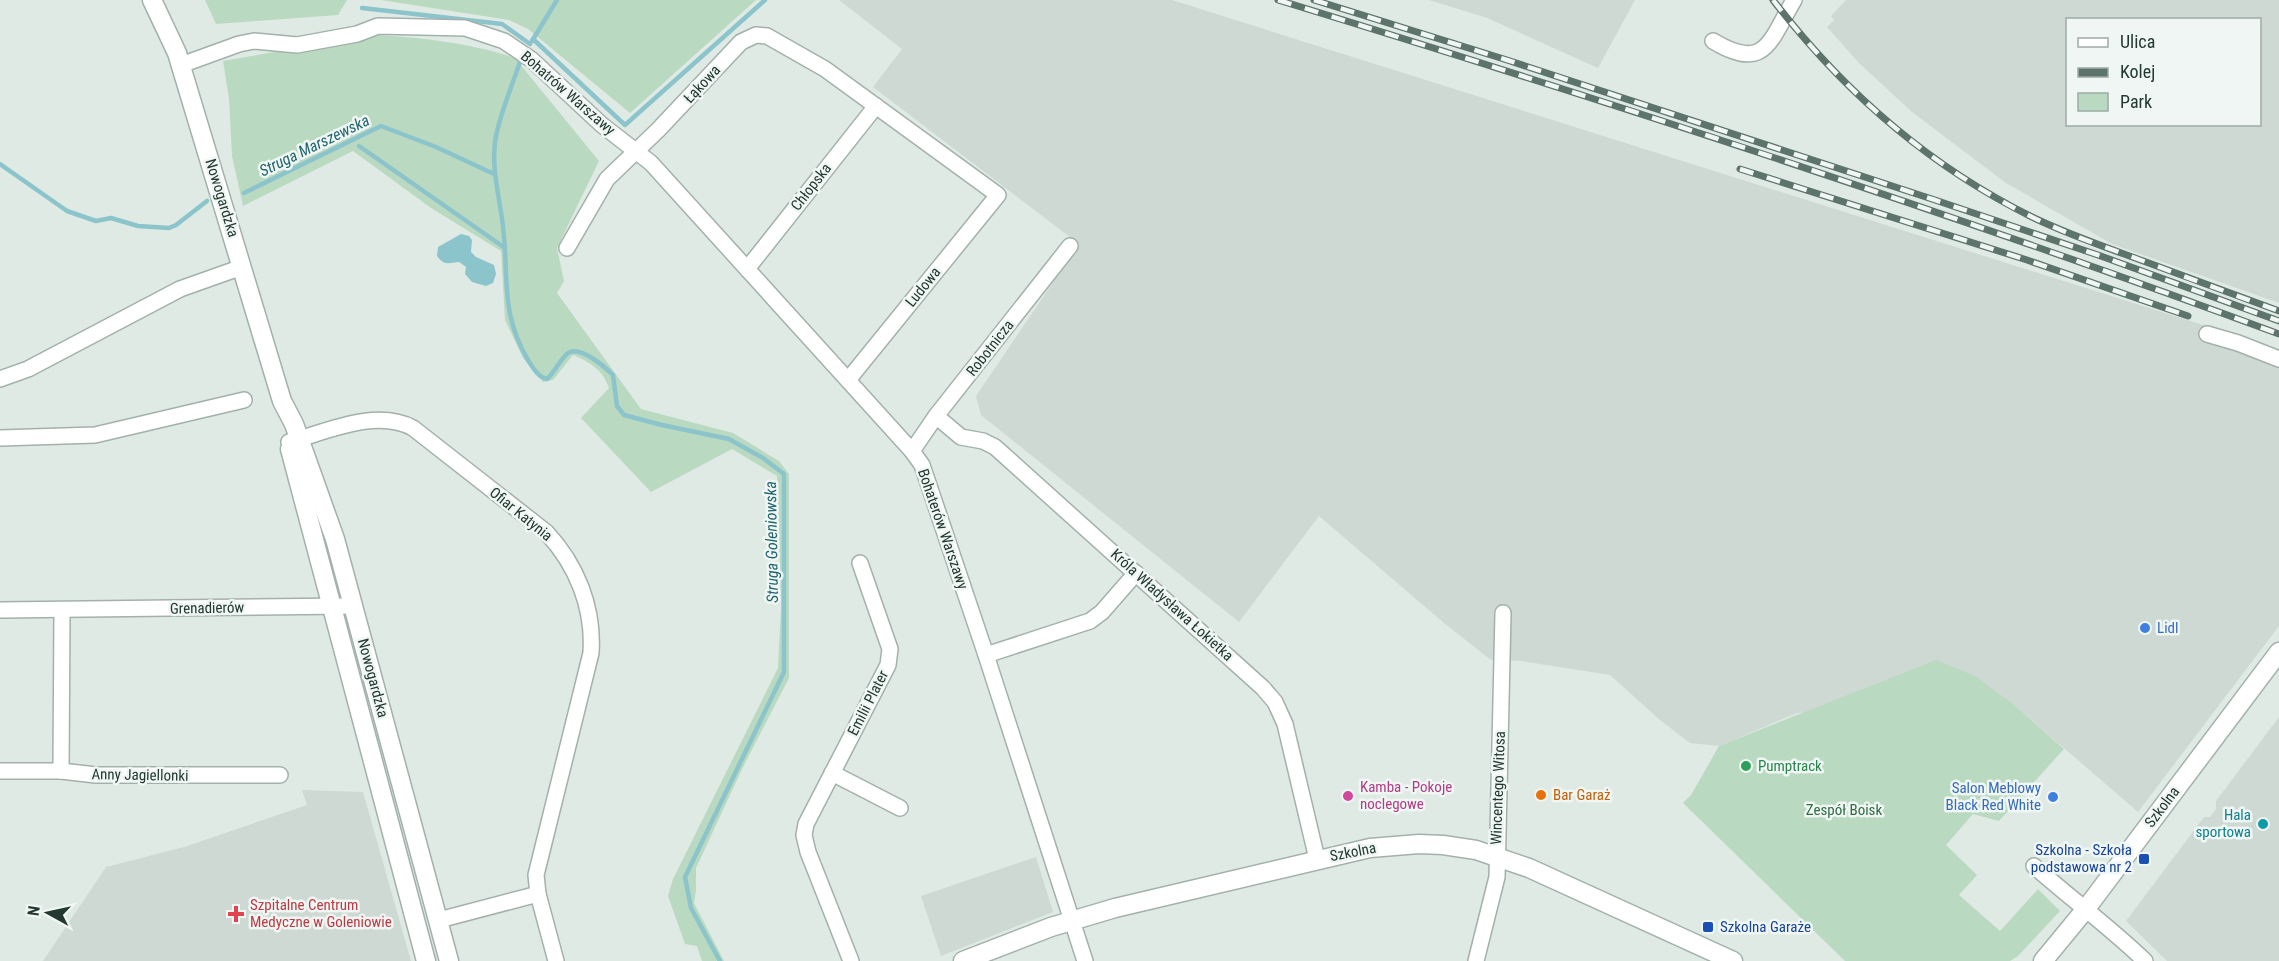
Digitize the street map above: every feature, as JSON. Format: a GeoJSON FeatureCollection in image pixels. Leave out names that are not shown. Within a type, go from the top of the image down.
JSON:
{"type":"FeatureCollection","features":[{"type":"Feature","properties":{"kind":"street","name":"Nowogardzka"},"geometry":{"type":"LineString","coordinates":[[152,0],[181,65],[282,401],[282,414],[335,539],[449,961]]}},
{"type":"Feature","properties":{"kind":"street"},"geometry":{"type":"LineString","coordinates":[[1713,41],[1727,49],[1755,54],[1768,44],[1794,0]]}},
{"type":"Feature","properties":{"kind":"street","name":"Bohatrów Warszawy"},"geometry":{"type":"LineString","coordinates":[[181,65],[239,44],[254,41],[297,45],[357,34],[378,26],[465,28],[504,41],[532,60],[602,125],[637,151]]}},
{"type":"Feature","properties":{"kind":"street","name":"Łąkowa"},"geometry":{"type":"LineString","coordinates":[[567,248],[607,179],[637,151],[741,42],[756,35],[767,36],[778,41],[825,69],[998,195]]}},
{"type":"Feature","properties":{"kind":"street","name":"Chłopska"},"geometry":{"type":"LineString","coordinates":[[747,268],[876,106]]}},
{"type":"Feature","properties":{"kind":"street","name":"Bohaterów Warszawy"},"geometry":{"type":"LineString","coordinates":[[637,151],[747,268],[912,450],[922,465],[1085,961]]}},
{"type":"Feature","properties":{"kind":"street","name":"Ludowa"},"geometry":{"type":"LineString","coordinates":[[848,380],[998,195]]}},
{"type":"Feature","properties":{"kind":"street","name":"Robotnicza"},"geometry":{"type":"LineString","coordinates":[[912,450],[936,416],[1070,246]]}},
{"type":"Feature","properties":{"kind":"street"},"geometry":{"type":"LineString","coordinates":[[0,379],[28,369],[180,289],[242,267]]}},
{"type":"Feature","properties":{"kind":"street"},"geometry":{"type":"LineString","coordinates":[[2207,334],[2279,359]]}},
{"type":"Feature","properties":{"kind":"street"},"geometry":{"type":"LineString","coordinates":[[0,438],[95,435],[244,400]]}},
{"type":"Feature","properties":{"kind":"street","name":"Króla Władysława Łokietka"},"geometry":{"type":"LineString","coordinates":[[936,416],[961,437],[983,441],[995,447],[1263,688],[1275,702],[1285,724],[1317,859]]}},
{"type":"Feature","properties":{"kind":"street","name":"Ofiar Katynia"},"geometry":{"type":"LineString","coordinates":[[294,441],[376,419],[404,423],[546,532],[559,546],[575,572],[590,618],[591,653],[536,875],[538,894],[556,961]]}},
{"type":"Feature","properties":{"kind":"street","name":"Nowogardzka"},"geometry":{"type":"LineString","coordinates":[[294,441],[332,607],[426,961]]}},
{"type":"Feature","properties":{"kind":"street","name":"Emilii Plater"},"geometry":{"type":"LineString","coordinates":[[851,961],[808,852],[804,835],[806,824],[888,665],[890,657],[890,649],[881,619],[860,563]]}},
{"type":"Feature","properties":{"kind":"street"},"geometry":{"type":"LineString","coordinates":[[986,655],[1090,621],[1102,612],[1136,573]]}},
{"type":"Feature","properties":{"kind":"street","name":"Grenadierów"},"geometry":{"type":"LineString","coordinates":[[0,610],[353,606]]}},
{"type":"Feature","properties":{"kind":"street"},"geometry":{"type":"LineString","coordinates":[[61,771],[62,610]]}},
{"type":"Feature","properties":{"kind":"street","name":"Wincentego Witosa"},"geometry":{"type":"LineString","coordinates":[[1476,961],[1497,878],[1503,613]]}},
{"type":"Feature","properties":{"kind":"street","name":"Szkolna"},"geometry":{"type":"LineString","coordinates":[[2043,961],[2085,910],[2279,652]]}},
{"type":"Feature","properties":{"kind":"street","name":"Anny Jagiellonki"},"geometry":{"type":"LineString","coordinates":[[0,771],[61,771],[96,775],[280,775]]}},
{"type":"Feature","properties":{"kind":"street"},"geometry":{"type":"LineString","coordinates":[[832,773],[900,808]]}},
{"type":"Feature","properties":{"kind":"street","name":"Szkolna"},"geometry":{"type":"LineString","coordinates":[[963,961],[1072,920],[1317,859],[1370,848],[1419,844],[1443,845],[1496,856],[1557,880],[1733,961]]}},
{"type":"Feature","properties":{"kind":"street"},"geometry":{"type":"LineString","coordinates":[[2034,866],[2085,910],[2111,928],[2145,961]]}},
{"type":"Feature","properties":{"kind":"street"},"geometry":{"type":"LineString","coordinates":[[439,920],[538,894]]}},
{"type":"Feature","properties":{"kind":"shaded area"},"geometry":{"type":"Polygon","coordinates":[[[839,0],[1172,0],[2245,337],[2279,350],[2279,626],[2138,812],[2013,704],[1797,713],[1719,746],[1690,743],[1660,720],[1610,675],[1521,661],[1491,660],[1444,623],[1319,516],[1239,622],[981,415],[976,396],[1079,244],[873,87],[902,49],[839,0]]]}},
{"type":"Feature","properties":{"kind":"shaded area"},"geometry":{"type":"Polygon","coordinates":[[[1429,0],[1635,0],[1598,68],[1487,18],[1429,0]]]}},
{"type":"Feature","properties":{"kind":"shaded area"},"geometry":{"type":"Polygon","coordinates":[[[1846,0],[2279,0],[2279,303],[2112,244],[2006,183],[1912,112],[1859,63],[1827,27],[1834,20],[1831,16],[1846,0]]]}},
{"type":"Feature","properties":{"kind":"shaded area"},"geometry":{"type":"Polygon","coordinates":[[[2279,717],[2279,961],[2167,961],[2126,921],[2204,817],[2210,817],[2216,809],[2216,801],[2279,717]]]}},
{"type":"Feature","properties":{"kind":"shaded area","name":"Szpitalne Centrum Medyczne w Goleniowie"},"geometry":{"type":"Polygon","coordinates":[[[302,790],[363,792],[411,961],[43,961],[106,867],[184,847],[307,805],[302,790]]]}},
{"type":"Feature","properties":{"kind":"shaded area"},"geometry":{"type":"Polygon","coordinates":[[[1036,857],[1053,912],[941,956],[921,896],[1036,857]]]}},
{"type":"Feature","properties":{"kind":"green space"},"geometry":{"type":"Polygon","coordinates":[[[205,0],[347,0],[338,15],[216,24],[205,0]]]}},
{"type":"Feature","properties":{"kind":"green space"},"geometry":{"type":"Polygon","coordinates":[[[381,0],[756,0],[630,113],[528,29],[509,20],[381,0]]]}},
{"type":"Feature","properties":{"kind":"green space"},"geometry":{"type":"Polygon","coordinates":[[[372,35],[444,42],[515,58],[599,161],[557,248],[564,281],[557,293],[641,409],[733,433],[779,461],[789,474],[789,678],[743,767],[696,868],[694,903],[724,961],[702,961],[697,946],[685,944],[668,896],[673,879],[778,668],[781,607],[777,476],[732,449],[651,492],[581,418],[609,388],[599,371],[573,355],[553,380],[543,382],[523,358],[505,320],[501,251],[431,208],[353,151],[243,206],[232,156],[229,99],[223,61],[372,35]]]}},
{"type":"Feature","properties":{"kind":"green space","name":"Zespół Boisk"},"geometry":{"type":"Polygon","coordinates":[[[1936,660],[1975,676],[2013,704],[2064,749],[1999,821],[1973,814],[1946,845],[1977,875],[1959,895],[2000,931],[2038,889],[2060,911],[2018,956],[2010,961],[1845,961],[1683,803],[1691,795],[1719,746],[1936,660]]]}},
{"type":"Feature","properties":{"kind":"water"},"geometry":{"type":"Polygon","coordinates":[[[461,234],[469,236],[472,240],[471,252],[476,257],[494,265],[496,274],[493,283],[486,286],[472,282],[465,274],[466,267],[459,262],[444,263],[437,256],[438,247],[461,234]]]}},
{"type":"Feature","properties":{"kind":"waterway","name":"Struga Goleniowska"},"geometry":{"type":"LineString","coordinates":[[532,41],[557,0]]}},
{"type":"Feature","properties":{"kind":"waterway"},"geometry":{"type":"LineString","coordinates":[[533,39],[625,125],[765,0]]}},
{"type":"Feature","properties":{"kind":"waterway"},"geometry":{"type":"LineString","coordinates":[[362,8],[502,24],[530,44]]}},
{"type":"Feature","properties":{"kind":"waterway","name":"Struga Goleniowska"},"geometry":{"type":"LineString","coordinates":[[520,62],[498,127],[494,159],[505,245],[509,311],[519,343],[532,366],[538,374],[547,379],[568,353],[573,351],[585,354],[613,375],[617,406],[624,415],[729,439],[763,458],[784,474],[784,672],[685,877],[691,908],[720,961]]}},
{"type":"Feature","properties":{"kind":"waterway","name":"Struga Marszewska"},"geometry":{"type":"LineString","coordinates":[[244,193],[381,126],[436,147],[494,174]]}},
{"type":"Feature","properties":{"kind":"waterway"},"geometry":{"type":"LineString","coordinates":[[359,146],[505,248]]}},
{"type":"Feature","properties":{"kind":"waterway","name":"Struga Marszewska"},"geometry":{"type":"LineString","coordinates":[[0,164],[67,211],[96,221],[111,218],[138,226],[169,228],[207,201]]}},
{"type":"Feature","properties":{"kind":"railway"},"geometry":{"type":"LineString","coordinates":[[1278,0],[1530,78],[1781,160],[2031,245],[2279,334]]}},
{"type":"Feature","properties":{"kind":"railway"},"geometry":{"type":"LineString","coordinates":[[1314,0],[1507,60],[1935,200],[2098,255],[2279,321]]}},
{"type":"Feature","properties":{"kind":"railway"},"geometry":{"type":"LineString","coordinates":[[1773,0],[1829,65],[1890,124],[1923,150],[1994,197],[2074,235],[2279,311]]}},
{"type":"Feature","properties":{"kind":"railway"},"geometry":{"type":"LineString","coordinates":[[1740,169],[2027,260],[2188,316]]}},
{"type":"Feature","properties":{"kind":"place","name":"Lidl"},"geometry":{"type":"Point","coordinates":[2145,628]}},
{"type":"Feature","properties":{"kind":"place","name":"Pumptrack"},"geometry":{"type":"Point","coordinates":[1746,766]}},
{"type":"Feature","properties":{"kind":"place","name":"Bar Garaż"},"geometry":{"type":"Point","coordinates":[1541,795]}},
{"type":"Feature","properties":{"kind":"place","name":"Kamba - Pokoje noclegowe"},"geometry":{"type":"Point","coordinates":[1348,796]}},
{"type":"Feature","properties":{"kind":"place","name":"Salon Meblowy Black Red White"},"geometry":{"type":"Point","coordinates":[2053,797]}},
{"type":"Feature","properties":{"kind":"place","name":"Hala sportowa"},"geometry":{"type":"Point","coordinates":[2263,824]}},
{"type":"Feature","properties":{"kind":"place","name":"Szkolna - Szkoła podstawowa nr 2"},"geometry":{"type":"Point","coordinates":[2144,859]}},
{"type":"Feature","properties":{"kind":"place","name":"Szpitalne Centrum Medyczne w Goleniowie"},"geometry":{"type":"Point","coordinates":[236,914]}},
{"type":"Feature","properties":{"kind":"place","name":"Szkolna Garaże"},"geometry":{"type":"Point","coordinates":[1708,927]}}]}
